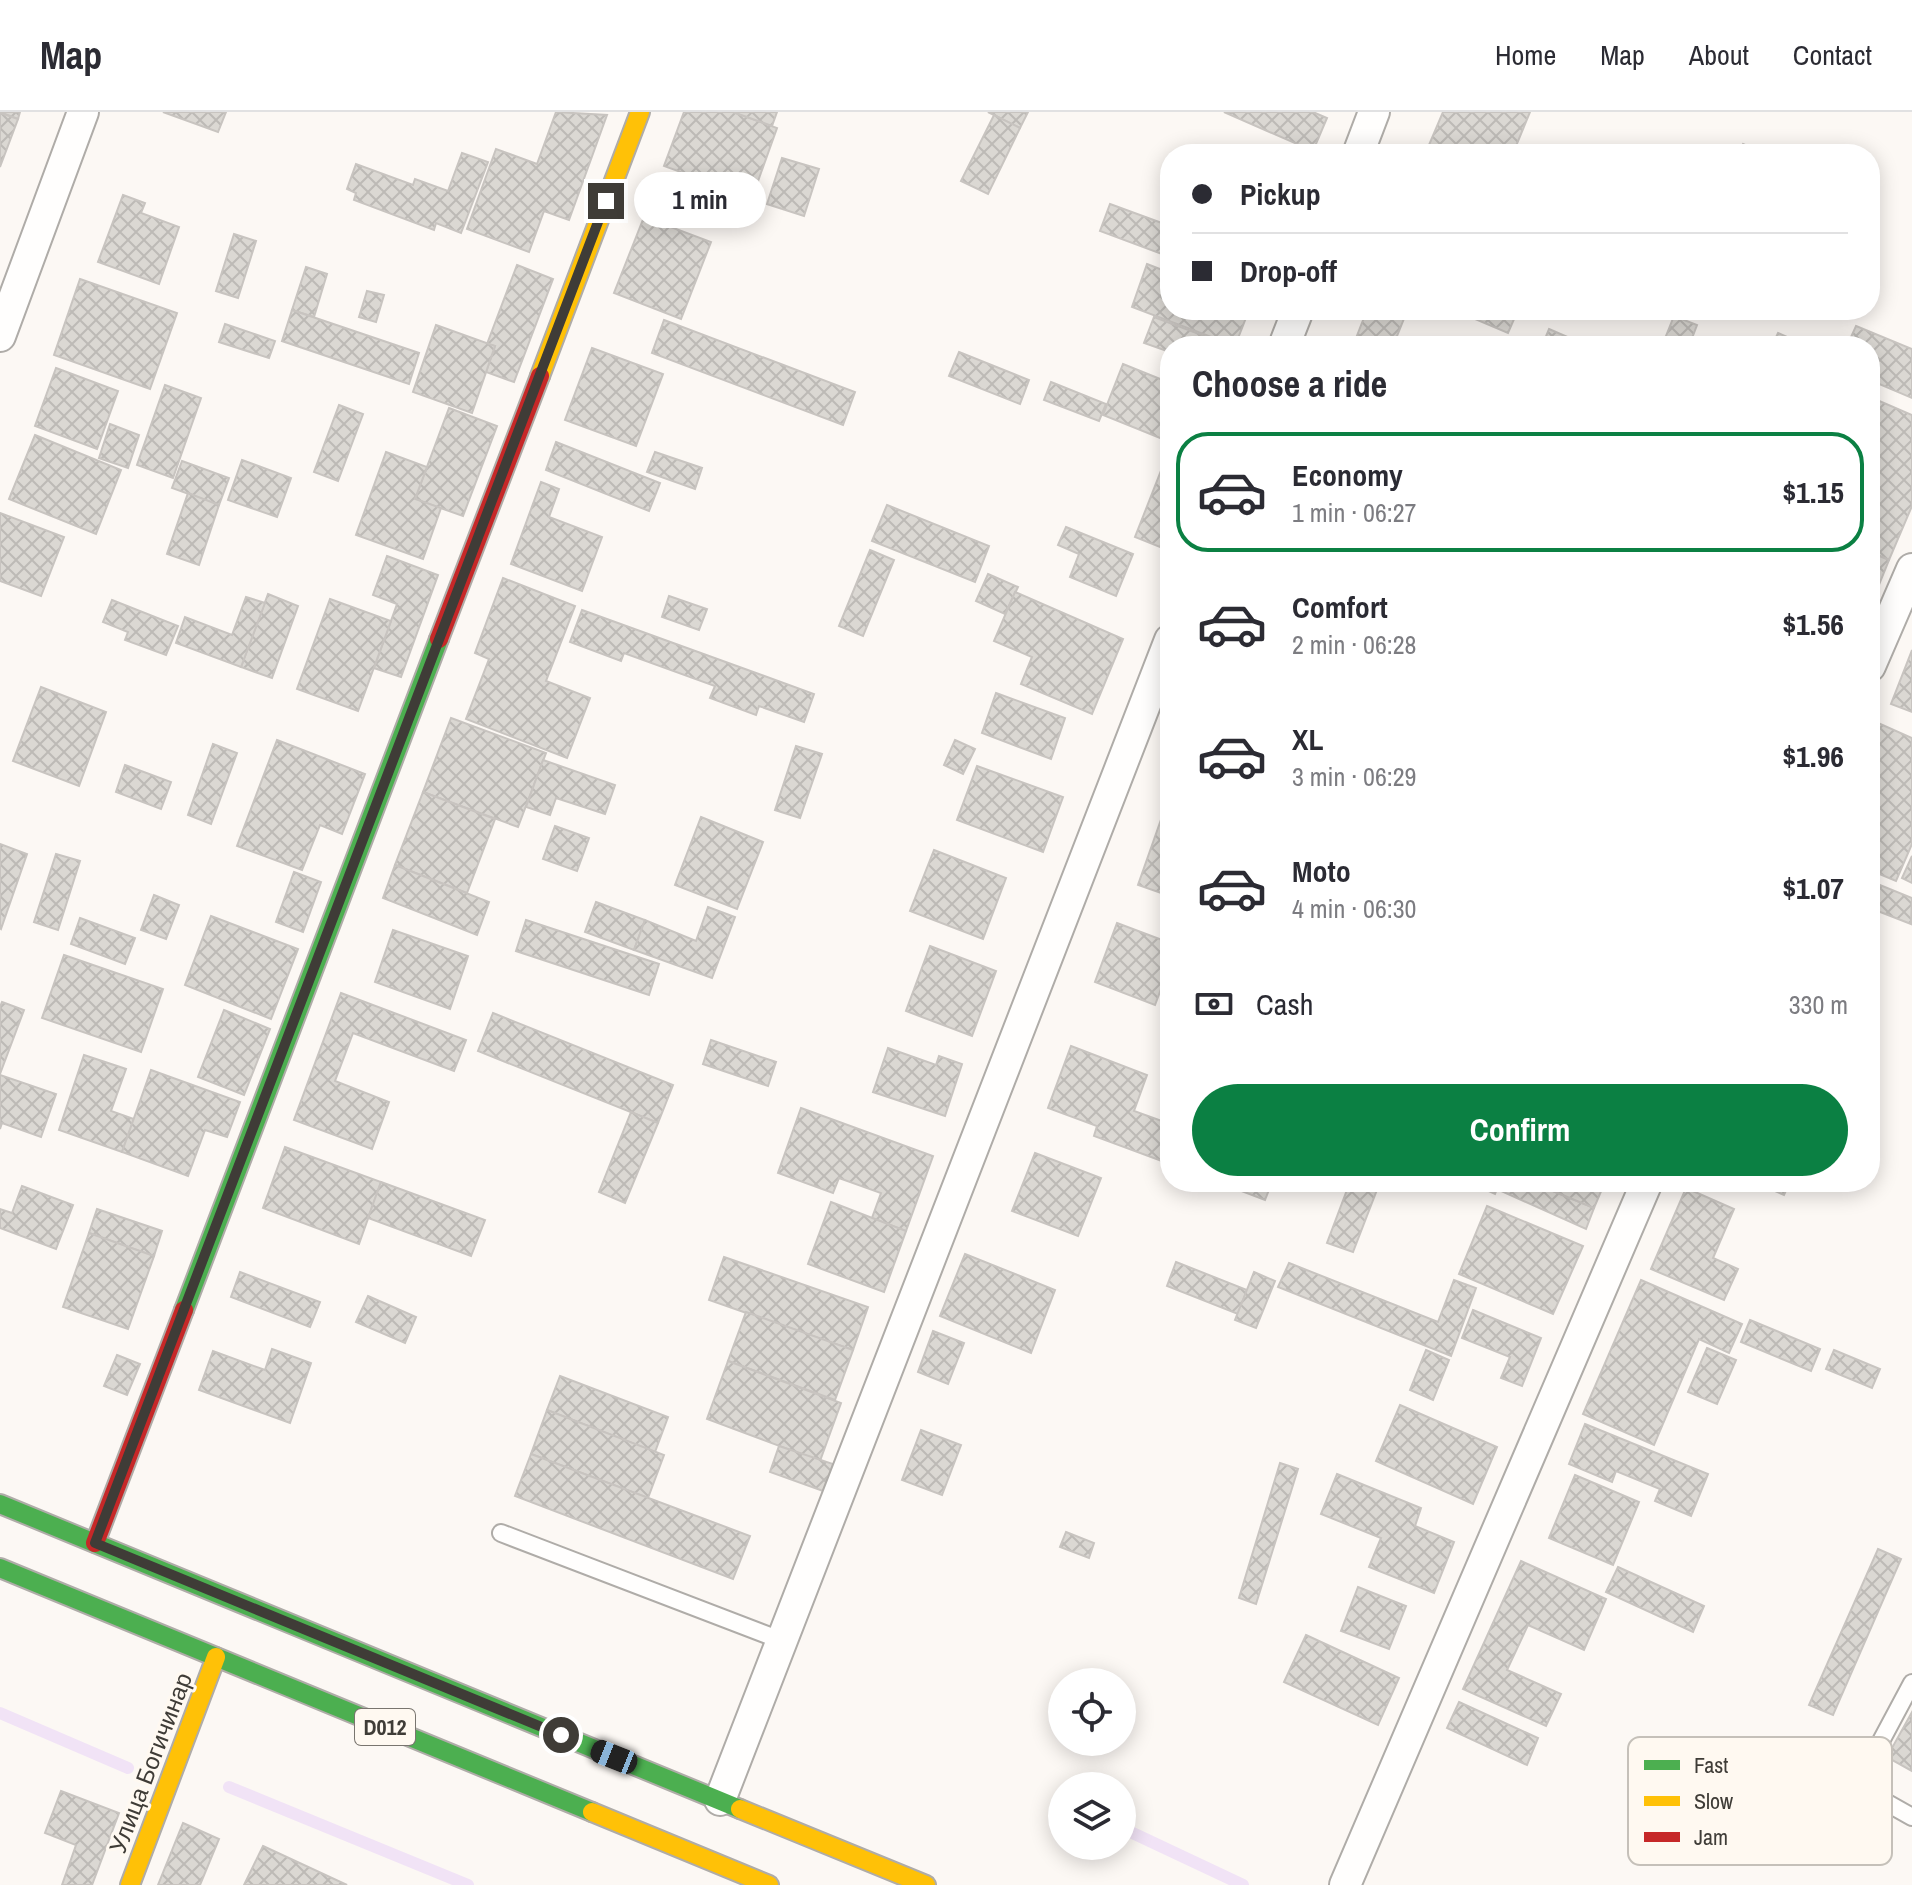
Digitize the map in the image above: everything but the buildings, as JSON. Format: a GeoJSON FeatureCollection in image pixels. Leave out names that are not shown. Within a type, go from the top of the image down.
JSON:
{"type":"FeatureCollection","features":[{"type":"Feature","properties":{"kind":"main road"},"geometry":{"type":"LineString","coordinates":[[95,1543],[640,112]]}},
{"type":"Feature","properties":{"kind":"main road","name":"D012"},"geometry":{"type":"LineString","coordinates":[[0,1504],[926,1885]]}},
{"type":"Feature","properties":{"kind":"main road","name":"D012"},"geometry":{"type":"LineString","coordinates":[[0,1568],[769,1885]]}},
{"type":"Feature","properties":{"kind":"main road","name":"Улица Богичинар"},"geometry":{"type":"LineString","coordinates":[[130,1885],[216,1657]]}},
{"type":"Feature","properties":{"kind":"street"},"geometry":{"type":"LineString","coordinates":[[0,336],[83,112]]}},
{"type":"Feature","properties":{"kind":"street"},"geometry":{"type":"LineString","coordinates":[[1362,144],[1374,112]]}},
{"type":"Feature","properties":{"kind":"street"},"geometry":{"type":"LineString","coordinates":[[1880,643],[1912,569]]}},
{"type":"Feature","properties":{"kind":"street"},"geometry":{"type":"LineString","coordinates":[[720,1800],[1160,666]]}},
{"type":"Feature","properties":{"kind":"street"},"geometry":{"type":"LineString","coordinates":[[1345,1885],[1643,1192]]}},
{"type":"Feature","properties":{"kind":"lane"},"geometry":{"type":"LineString","coordinates":[[501,1533],[783,1641]]}},
{"type":"Feature","properties":{"kind":"lane"},"geometry":{"type":"LineString","coordinates":[[1883,1737],[1912,1683]]}},
{"type":"Feature","properties":{"kind":"lane"},"geometry":{"type":"LineString","coordinates":[[1892,1806],[1912,1817]]}},
{"type":"Feature","properties":{"kind":"waterway"},"geometry":{"type":"LineString","coordinates":[[0,1713],[128,1768]]}},
{"type":"Feature","properties":{"kind":"waterway"},"geometry":{"type":"LineString","coordinates":[[229,1787],[468,1885]]}},
{"type":"Feature","properties":{"kind":"waterway"},"geometry":{"type":"LineString","coordinates":[[1136,1835],[1243,1885]]}},
{"type":"Feature","properties":{"kind":"traffic: fast"},"geometry":{"type":"LineString","coordinates":[[184,1310],[439,639]]}},
{"type":"Feature","properties":{"kind":"traffic: fast"},"geometry":{"type":"LineString","coordinates":[[0,1504],[740,1809]]}},
{"type":"Feature","properties":{"kind":"traffic: fast"},"geometry":{"type":"LineString","coordinates":[[0,1568],[592,1812]]}},
{"type":"Feature","properties":{"kind":"traffic: slow"},"geometry":{"type":"LineString","coordinates":[[540,376],[640,112]]}},
{"type":"Feature","properties":{"kind":"traffic: slow"},"geometry":{"type":"LineString","coordinates":[[130,1885],[216,1657]]}},
{"type":"Feature","properties":{"kind":"traffic: slow"},"geometry":{"type":"LineString","coordinates":[[740,1809],[926,1885]]}},
{"type":"Feature","properties":{"kind":"traffic: slow"},"geometry":{"type":"LineString","coordinates":[[592,1812],[769,1885]]}},
{"type":"Feature","properties":{"kind":"traffic: jam"},"geometry":{"type":"LineString","coordinates":[[439,639],[540,376]]}},
{"type":"Feature","properties":{"kind":"traffic: jam"},"geometry":{"type":"LineString","coordinates":[[95,1543],[184,1310]]}},
{"type":"Feature","properties":{"kind":"route"},"geometry":{"type":"LineString","coordinates":[[561,1735],[95,1543],[606,201]]}}]}
